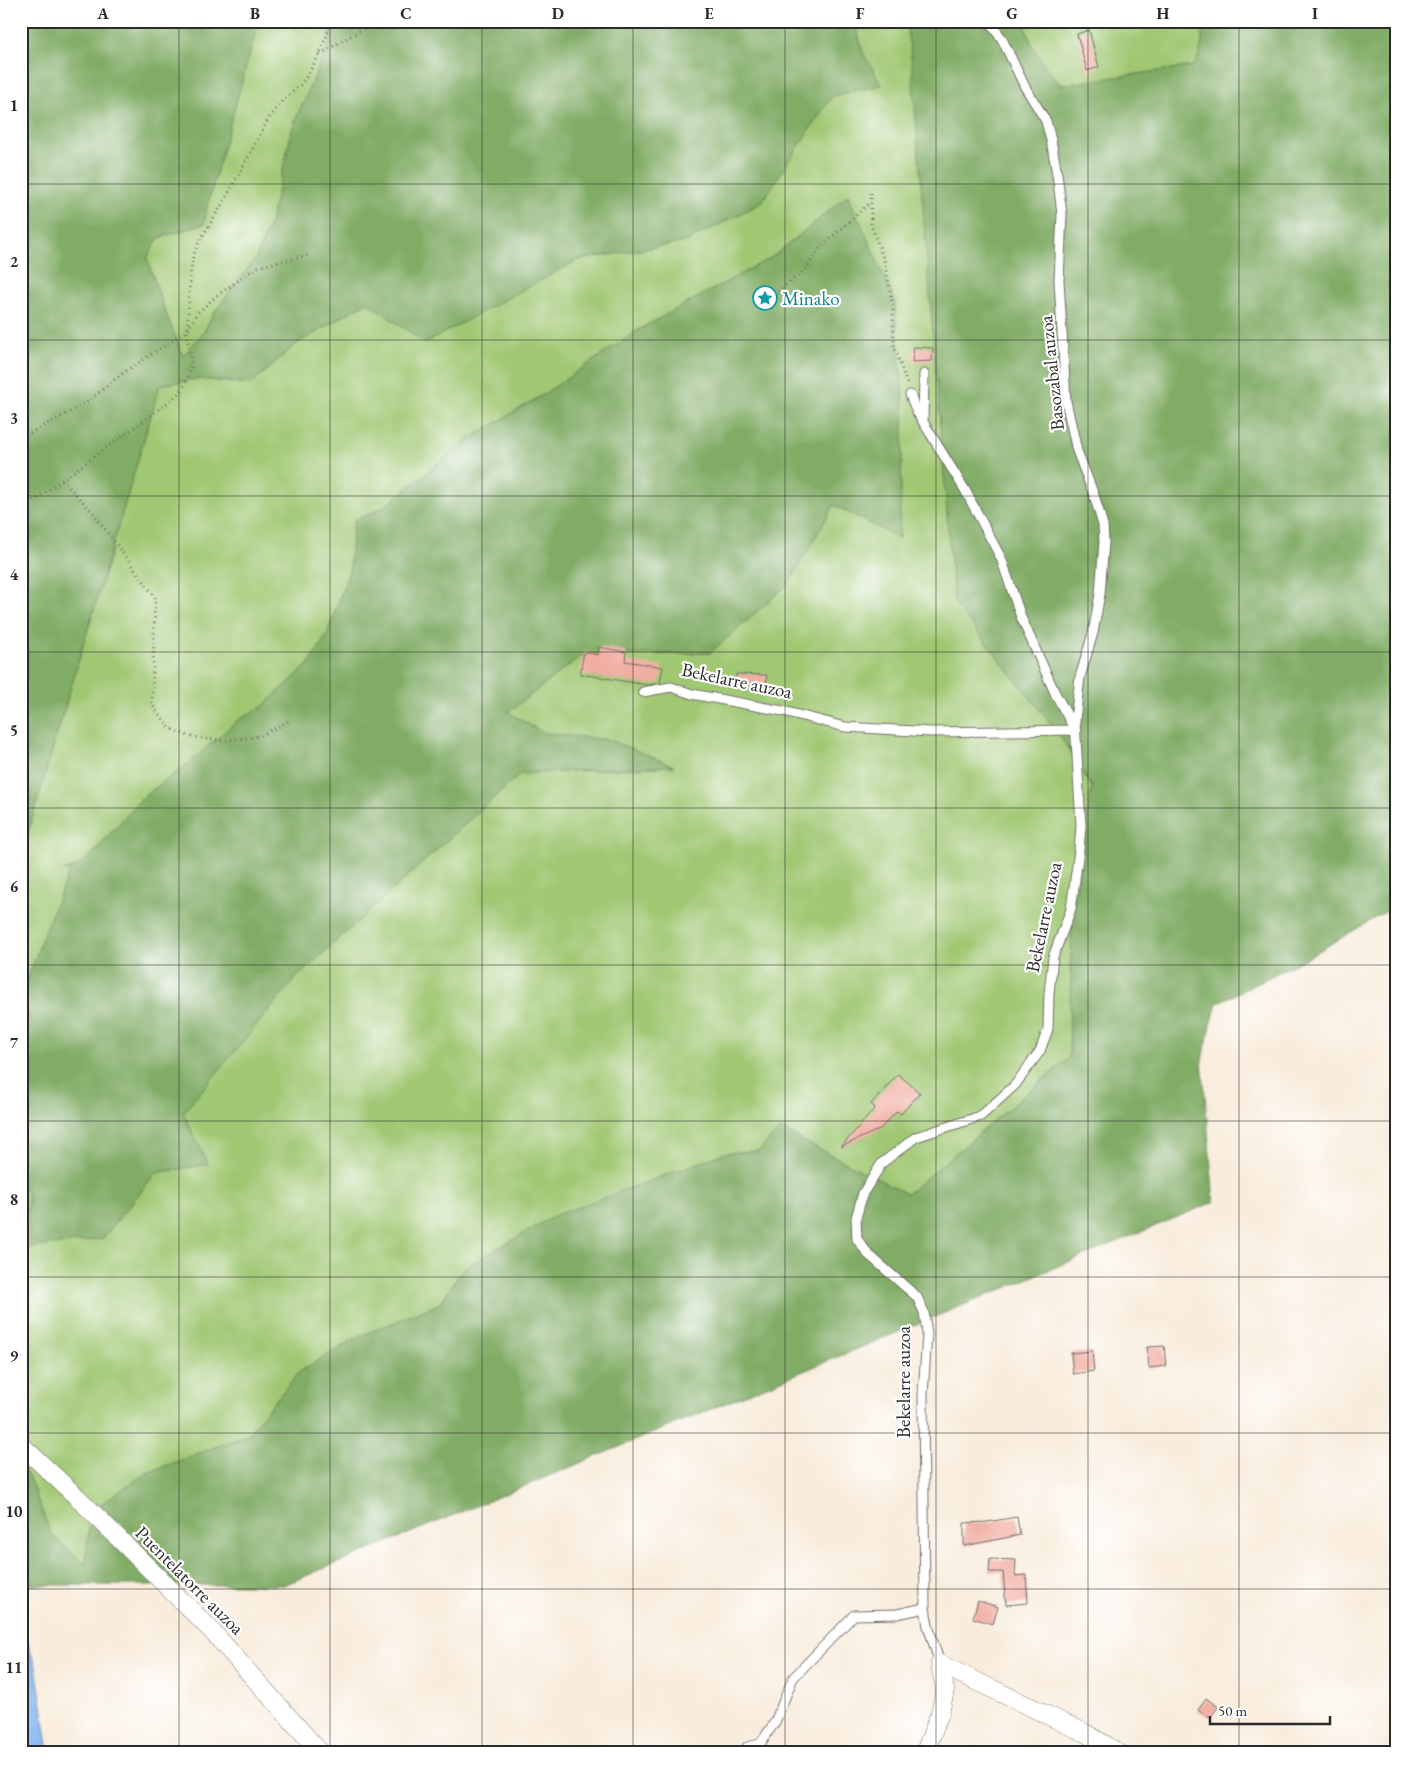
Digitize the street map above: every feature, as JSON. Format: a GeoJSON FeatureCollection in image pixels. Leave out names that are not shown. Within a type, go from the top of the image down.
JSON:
{"type":"FeatureCollection","features":[{"type":"Feature","properties":{"kind":"street","name":"Puentelatorre auzoa"},"geometry":{"type":"LineString","coordinates":[[21,1446],[77,1497],[210,1629],[320,1752]]}},
{"type":"Feature","properties":{"kind":"street","name":"Bekelarre auzoa"},"geometry":{"type":"LineString","coordinates":[[925,1752],[940,1712],[945,1690],[940,1664]]}},
{"type":"Feature","properties":{"kind":"street"},"geometry":{"type":"LineString","coordinates":[[940,1664],[1085,1733],[1118,1752]]}},
{"type":"Feature","properties":{"kind":"lane","name":"Basozabal auzoa"},"geometry":{"type":"LineString","coordinates":[[989,21],[1002,39],[1025,87],[1046,122],[1051,140],[1058,174],[1062,214],[1059,280],[1066,401],[1077,451],[1094,494],[1103,525],[1104,542],[1100,594],[1093,633],[1080,677],[1075,730]]}},
{"type":"Feature","properties":{"kind":"lane"},"geometry":{"type":"LineString","coordinates":[[923,422],[924,374]]}},
{"type":"Feature","properties":{"kind":"lane"},"geometry":{"type":"LineString","coordinates":[[910,395],[917,412],[965,490],[1001,558],[1021,617],[1054,693],[1075,730]]}},
{"type":"Feature","properties":{"kind":"lane","name":"Bekelarre auzoa"},"geometry":{"type":"LineString","coordinates":[[643,692],[671,687],[692,694],[784,711],[845,727],[932,732],[1075,730],[1081,826],[1079,850],[1071,909],[1053,957],[1048,1029],[1040,1051],[1015,1085],[981,1116],[916,1137],[882,1163],[863,1193],[856,1218],[857,1239],[868,1254],[917,1297],[924,1312],[928,1334],[923,1394],[925,1608],[928,1626],[940,1664]]}},
{"type":"Feature","properties":{"kind":"lane"},"geometry":{"type":"LineString","coordinates":[[747,1747],[760,1744],[775,1722],[793,1678],[854,1615],[897,1614],[925,1608]]}},
{"type":"Feature","properties":{"kind":"path"},"geometry":{"type":"LineString","coordinates":[[21,510],[181,391],[186,383],[191,362],[188,330],[190,278],[193,256],[198,242],[226,198],[269,118],[283,100],[300,86],[320,55],[332,21]]}},
{"type":"Feature","properties":{"kind":"path"},"geometry":{"type":"LineString","coordinates":[[320,55],[376,21]]}},
{"type":"Feature","properties":{"kind":"path"},"geometry":{"type":"LineString","coordinates":[[871,193],[871,225],[884,260],[892,306],[894,346],[910,395]]}},
{"type":"Feature","properties":{"kind":"path"},"geometry":{"type":"LineString","coordinates":[[770,298],[807,268],[820,248],[865,207],[872,203]]}},
{"type":"Feature","properties":{"kind":"path"},"geometry":{"type":"LineString","coordinates":[[21,438],[86,403],[123,373],[188,330],[197,313],[219,294],[258,267],[310,255]]}},
{"type":"Feature","properties":{"kind":"path"},"geometry":{"type":"LineString","coordinates":[[62,480],[94,514],[155,597],[152,705],[170,728],[188,736],[221,741],[260,736],[291,720]]}},
{"type":"Feature","properties":{"kind":"green space"},"geometry":{"type":"Polygon","coordinates":[[[21,21],[264,21],[257,28],[207,206],[204,224],[158,238],[147,258],[163,306],[183,356],[204,332],[213,314],[256,258],[270,223],[294,123],[329,44],[332,21],[855,21],[863,53],[882,85],[832,96],[761,203],[685,242],[578,260],[425,343],[367,302],[296,344],[251,384],[197,379],[160,385],[21,856],[21,21]]]}},
{"type":"Feature","properties":{"kind":"green space"},"geometry":{"type":"Polygon","coordinates":[[[264,21],[332,21],[329,44],[294,123],[270,223],[256,258],[213,314],[204,332],[183,356],[163,306],[147,258],[158,238],[204,224],[207,206],[257,27],[259,28],[264,21]]]}},
{"type":"Feature","properties":{"kind":"green space"},"geometry":{"type":"Polygon","coordinates":[[[855,21],[906,21],[911,55],[1057,731],[1092,787],[1072,915],[1069,1058],[907,1194],[780,1129],[758,1151],[724,1153],[465,1267],[439,1304],[358,1337],[299,1372],[247,1435],[144,1474],[85,1565],[51,1534],[29,1478],[21,1466],[21,1192],[27,1189],[102,1239],[156,1173],[208,1164],[183,1113],[296,977],[520,774],[673,766],[610,740],[543,733],[508,712],[581,656],[710,653],[788,584],[834,505],[899,538],[848,195],[774,256],[642,328],[544,394],[466,441],[384,507],[354,521],[349,572],[326,637],[307,666],[262,707],[237,721],[182,769],[144,796],[91,855],[70,870],[45,930],[24,990],[30,1028],[21,1050],[21,856],[160,385],[197,379],[251,384],[296,344],[367,302],[425,342],[578,260],[685,242],[761,203],[832,96],[881,85],[863,53],[855,21]]]}},
{"type":"Feature","properties":{"kind":"green space"},"geometry":{"type":"Polygon","coordinates":[[[906,21],[1023,21],[1038,56],[1061,85],[1193,66],[1202,45],[1201,21],[1397,21],[1397,905],[1307,958],[1217,1003],[1202,1060],[1214,1202],[284,1585],[21,1585],[21,1466],[29,1478],[51,1534],[85,1564],[91,1511],[144,1474],[247,1435],[299,1372],[358,1337],[439,1304],[465,1267],[556,1215],[725,1153],[758,1151],[780,1129],[907,1194],[1069,1058],[1072,915],[1092,787],[1057,731],[954,603],[911,55],[906,21]]]}},
{"type":"Feature","properties":{"kind":"green space"},"geometry":{"type":"Polygon","coordinates":[[[1023,21],[1201,21],[1202,45],[1193,66],[1061,85],[1038,56],[1023,21]]]}},
{"type":"Feature","properties":{"kind":"green space"},"geometry":{"type":"Polygon","coordinates":[[[848,195],[895,301],[904,409],[899,538],[834,505],[788,584],[710,653],[581,656],[508,712],[543,733],[610,740],[674,766],[520,774],[296,978],[183,1113],[208,1164],[156,1173],[102,1239],[29,1248],[27,1189],[21,1192],[21,1050],[30,1028],[24,990],[45,930],[70,870],[63,871],[78,866],[91,855],[144,796],[182,769],[237,721],[262,707],[307,666],[326,637],[349,572],[354,521],[384,507],[466,441],[544,394],[642,328],[774,256],[848,195]]]}},
{"type":"Feature","properties":{"kind":"water"},"geometry":{"type":"Polygon","coordinates":[[[21,1622],[36,1666],[49,1752],[21,1752],[21,1622]]]}},
{"type":"Feature","properties":{"kind":"building"},"geometry":{"type":"Polygon","coordinates":[[[1089,30],[1099,67],[1087,71],[1077,34],[1089,30]]]}},
{"type":"Feature","properties":{"kind":"building"},"geometry":{"type":"Polygon","coordinates":[[[914,347],[933,348],[932,361],[912,362],[914,347]]]}},
{"type":"Feature","properties":{"kind":"building"},"geometry":{"type":"Polygon","coordinates":[[[599,647],[626,652],[625,661],[663,667],[660,683],[648,685],[580,674],[584,652],[598,655],[599,647]]]}},
{"type":"Feature","properties":{"kind":"building"},"geometry":{"type":"Polygon","coordinates":[[[736,674],[767,675],[766,688],[735,687],[736,674]]]}},
{"type":"Feature","properties":{"kind":"building"},"geometry":{"type":"Polygon","coordinates":[[[898,1074],[920,1093],[901,1114],[897,1111],[880,1129],[841,1147],[875,1108],[871,1104],[898,1074]]]}},
{"type":"Feature","properties":{"kind":"building"},"geometry":{"type":"Polygon","coordinates":[[[1164,1346],[1166,1366],[1149,1368],[1147,1347],[1164,1346]]]}},
{"type":"Feature","properties":{"kind":"building"},"geometry":{"type":"Polygon","coordinates":[[[1092,1351],[1094,1371],[1073,1374],[1071,1353],[1092,1351]]]}},
{"type":"Feature","properties":{"kind":"building"},"geometry":{"type":"Polygon","coordinates":[[[1017,1517],[1020,1535],[964,1546],[964,1523],[987,1522],[1017,1517]]]}},
{"type":"Feature","properties":{"kind":"building"},"geometry":{"type":"Polygon","coordinates":[[[990,1559],[1016,1560],[1015,1576],[1026,1575],[1028,1603],[1006,1605],[1003,1572],[989,1572],[990,1559]]]}},
{"type":"Feature","properties":{"kind":"building"},"geometry":{"type":"Polygon","coordinates":[[[978,1601],[998,1607],[993,1624],[973,1618],[978,1601]]]}},
{"type":"Feature","properties":{"kind":"building"},"geometry":{"type":"Polygon","coordinates":[[[1206,1698],[1218,1707],[1210,1718],[1198,1710],[1206,1698]]]}},
{"type":"Feature","properties":{"kind":"place","name":"Minako"},"geometry":{"type":"Point","coordinates":[765,298]}}]}
